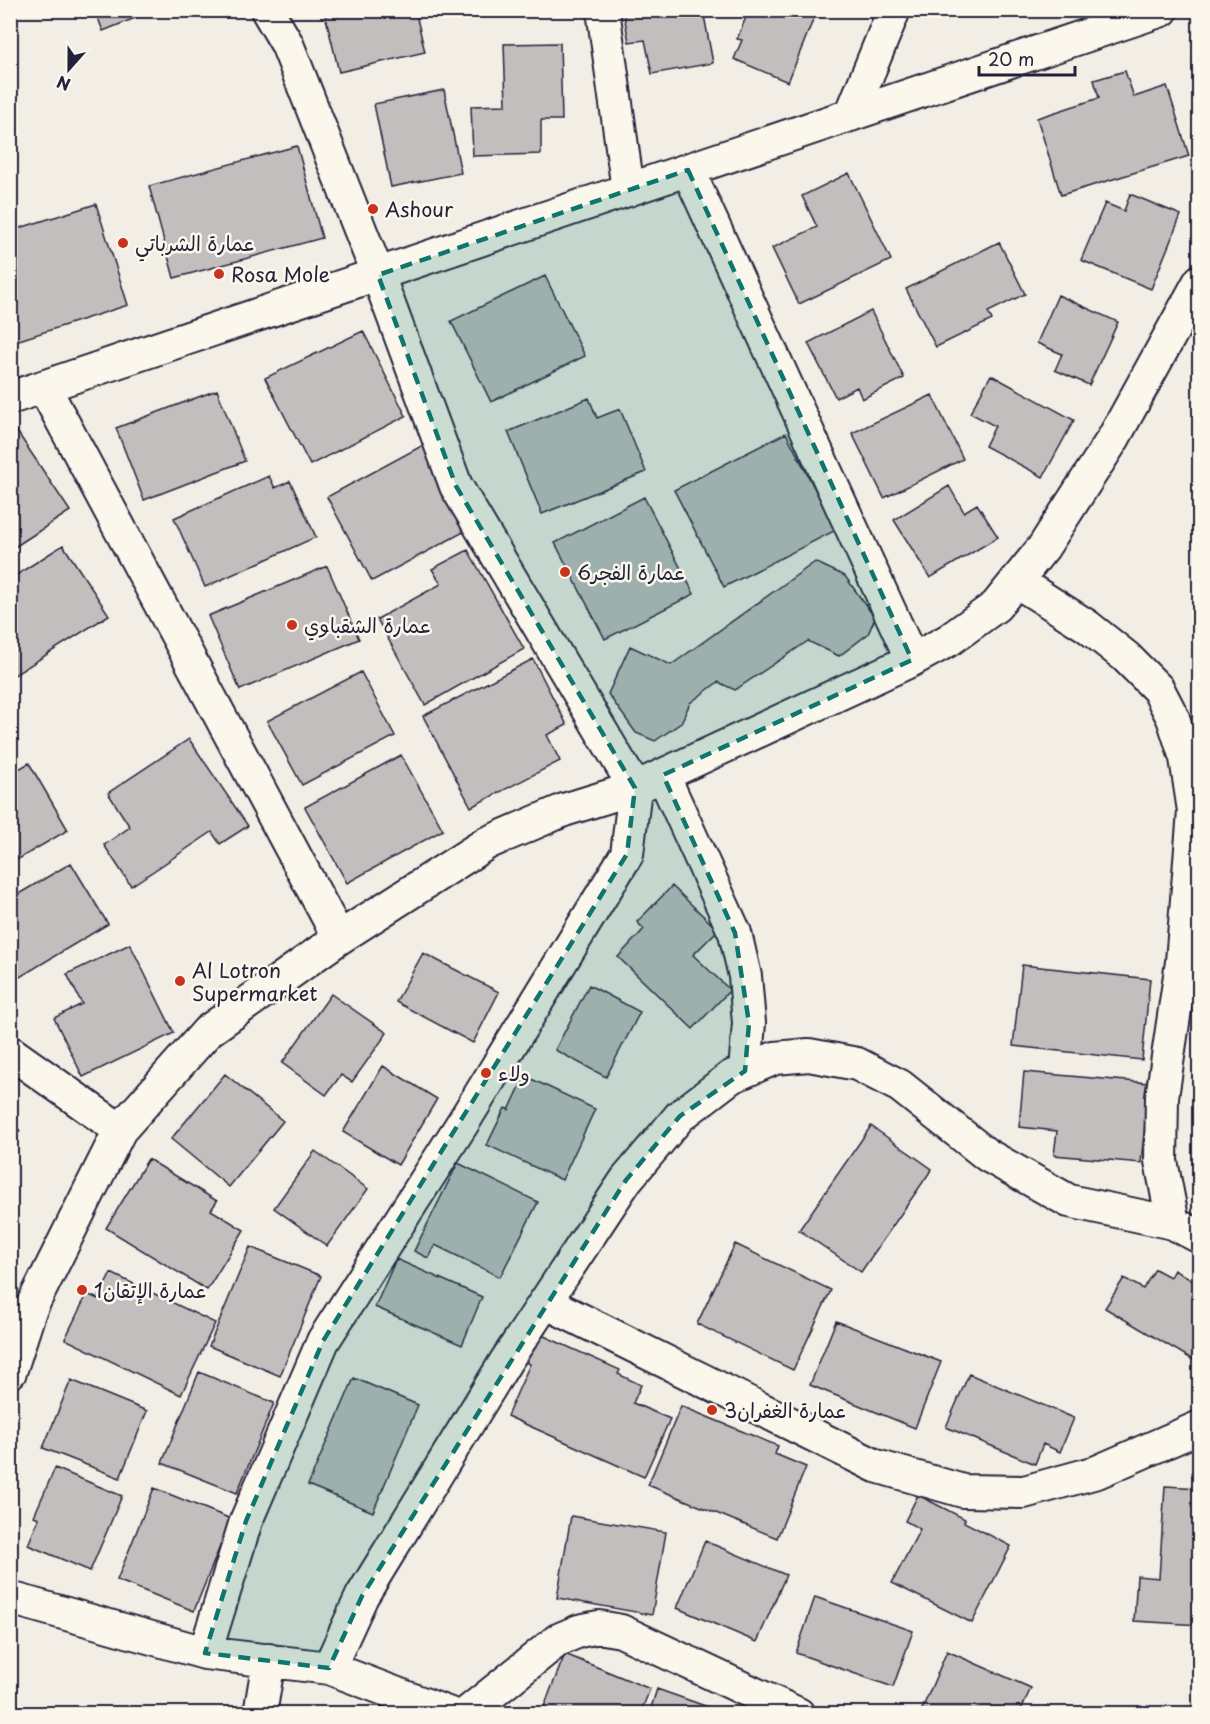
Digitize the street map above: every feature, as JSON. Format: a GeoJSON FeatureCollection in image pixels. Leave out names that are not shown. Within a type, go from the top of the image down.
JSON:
{"type":"FeatureCollection","features":[{"type":"Feature","properties":{"kind":"street"},"geometry":{"type":"LineString","coordinates":[[205,1653],[246,1521],[323,1341],[464,1121],[627,854],[635,788],[456,486],[378,275],[287,44],[267,10]]}},
{"type":"Feature","properties":{"kind":"street"},"geometry":{"type":"LineString","coordinates":[[603,10],[628,190]]}},
{"type":"Feature","properties":{"kind":"street"},"geometry":{"type":"LineString","coordinates":[[851,115],[894,10]]}},
{"type":"Feature","properties":{"kind":"street"},"geometry":{"type":"LineString","coordinates":[[10,398],[1162,10]]}},
{"type":"Feature","properties":{"kind":"street"},"geometry":{"type":"LineString","coordinates":[[688,170],[912,660]]}},
{"type":"Feature","properties":{"kind":"street"},"geometry":{"type":"LineString","coordinates":[[10,1372],[30,1310],[120,1130],[208,1031],[339,938],[487,843],[564,810],[635,788],[912,660],[949,640],[996,606],[1043,548],[1113,439],[1200,281]]}},
{"type":"Feature","properties":{"kind":"street"},"geometry":{"type":"LineString","coordinates":[[44,387],[339,938]]}},
{"type":"Feature","properties":{"kind":"street"},"geometry":{"type":"LineString","coordinates":[[1016,581],[1087,626],[1126,657],[1158,689],[1173,718],[1186,758],[1194,811],[1182,962],[1162,1097],[1161,1161],[1186,1230]]}},
{"type":"Feature","properties":{"kind":"street"},"geometry":{"type":"LineString","coordinates":[[663,775],[735,933],[745,976],[749,1023],[745,1071]]}},
{"type":"Feature","properties":{"kind":"street"},"geometry":{"type":"LineString","coordinates":[[10,1052],[120,1130]]}},
{"type":"Feature","properties":{"kind":"street"},"geometry":{"type":"LineString","coordinates":[[329,1668],[362,1596],[545,1302],[626,1179],[680,1116],[731,1077],[775,1058],[809,1054],[857,1064],[900,1086],[987,1155],[1069,1201],[1186,1230]]}},
{"type":"Feature","properties":{"kind":"street"},"geometry":{"type":"LineString","coordinates":[[545,1302],[876,1466],[963,1491],[1024,1492],[1097,1472],[1200,1427]]}},
{"type":"Feature","properties":{"kind":"street"},"geometry":{"type":"LineString","coordinates":[[10,1598],[205,1653],[329,1668],[450,1713]]}},
{"type":"Feature","properties":{"kind":"street"},"geometry":{"type":"LineString","coordinates":[[466,1713],[558,1640],[579,1630],[599,1627],[621,1631],[798,1713]]}},
{"type":"Feature","properties":{"kind":"street"},"geometry":{"type":"LineString","coordinates":[[260,1713],[269,1660]]}},
{"type":"Feature","properties":{"kind":"highlighted area"},"geometry":{"type":"Polygon","coordinates":[[[688,170],[912,660],[663,775],[735,933],[749,1023],[745,1071],[680,1116],[626,1180],[362,1596],[329,1668],[205,1653],[246,1521],[323,1341],[627,854],[635,788],[456,486],[378,275],[688,170]]]}},
{"type":"Feature","properties":{"kind":"building"},"geometry":{"type":"Polygon","coordinates":[[[95,10],[155,10],[103,31],[95,10]]]}},
{"type":"Feature","properties":{"kind":"building"},"geometry":{"type":"Polygon","coordinates":[[[324,10],[415,10],[425,52],[339,72],[324,10]]]}},
{"type":"Feature","properties":{"kind":"building"},"geometry":{"type":"Polygon","coordinates":[[[623,10],[703,10],[713,63],[652,74],[645,40],[629,42],[623,10]]]}},
{"type":"Feature","properties":{"kind":"building"},"geometry":{"type":"Polygon","coordinates":[[[749,10],[817,10],[788,82],[734,59],[742,40],[737,39],[749,10]]]}},
{"type":"Feature","properties":{"kind":"building"},"geometry":{"type":"Polygon","coordinates":[[[560,43],[562,120],[541,120],[541,154],[473,156],[471,106],[506,105],[504,44],[560,43]]]}},
{"type":"Feature","properties":{"kind":"building"},"geometry":{"type":"Polygon","coordinates":[[[1125,71],[1134,97],[1167,86],[1189,156],[1061,195],[1037,118],[1099,98],[1094,80],[1125,71]]]}},
{"type":"Feature","properties":{"kind":"building"},"geometry":{"type":"Polygon","coordinates":[[[444,90],[461,173],[391,187],[374,104],[444,90]]]}},
{"type":"Feature","properties":{"kind":"building"},"geometry":{"type":"Polygon","coordinates":[[[297,146],[322,238],[174,278],[149,186],[297,146]]]}},
{"type":"Feature","properties":{"kind":"building"},"geometry":{"type":"Polygon","coordinates":[[[849,173],[891,260],[799,304],[772,248],[817,227],[802,196],[849,173]]]}},
{"type":"Feature","properties":{"kind":"building"},"geometry":{"type":"Polygon","coordinates":[[[1130,194],[1181,215],[1151,289],[1081,260],[1105,203],[1124,211],[1130,194]]]}},
{"type":"Feature","properties":{"kind":"building"},"geometry":{"type":"Polygon","coordinates":[[[96,204],[128,305],[10,343],[10,231],[96,204]]]}},
{"type":"Feature","properties":{"kind":"building"},"geometry":{"type":"Polygon","coordinates":[[[999,242],[1025,294],[988,312],[992,320],[936,347],[906,289],[999,242]]]}},
{"type":"Feature","properties":{"kind":"building"},"geometry":{"type":"Polygon","coordinates":[[[545,276],[585,356],[491,402],[451,321],[545,276]]]}},
{"type":"Feature","properties":{"kind":"building"},"geometry":{"type":"Polygon","coordinates":[[[1058,295],[1118,322],[1089,385],[1055,370],[1062,354],[1037,343],[1058,295]]]}},
{"type":"Feature","properties":{"kind":"building"},"geometry":{"type":"Polygon","coordinates":[[[871,311],[904,378],[862,399],[857,387],[836,398],[808,343],[871,311]]]}},
{"type":"Feature","properties":{"kind":"building"},"geometry":{"type":"Polygon","coordinates":[[[363,331],[406,416],[310,465],[265,378],[363,331]]]}},
{"type":"Feature","properties":{"kind":"building"},"geometry":{"type":"Polygon","coordinates":[[[991,375],[1074,420],[1043,477],[985,446],[995,426],[970,413],[991,375]]]}},
{"type":"Feature","properties":{"kind":"building"},"geometry":{"type":"Polygon","coordinates":[[[217,390],[245,461],[144,500],[116,428],[217,390]]]}},
{"type":"Feature","properties":{"kind":"building"},"geometry":{"type":"Polygon","coordinates":[[[932,395],[963,459],[884,498],[852,433],[932,395]]]}},
{"type":"Feature","properties":{"kind":"building"},"geometry":{"type":"Polygon","coordinates":[[[589,398],[597,418],[620,409],[646,472],[542,514],[508,432],[589,398]]]}},
{"type":"Feature","properties":{"kind":"building"},"geometry":{"type":"Polygon","coordinates":[[[16,430],[70,511],[10,550],[10,434],[16,430]]]}},
{"type":"Feature","properties":{"kind":"building"},"geometry":{"type":"Polygon","coordinates":[[[786,433],[836,530],[724,587],[674,490],[786,433]]]}},
{"type":"Feature","properties":{"kind":"building"},"geometry":{"type":"Polygon","coordinates":[[[427,443],[473,527],[372,581],[327,497],[427,443]]]}},
{"type":"Feature","properties":{"kind":"building"},"geometry":{"type":"Polygon","coordinates":[[[269,476],[275,488],[290,481],[316,537],[205,587],[174,518],[269,476]]]}},
{"type":"Feature","properties":{"kind":"building"},"geometry":{"type":"Polygon","coordinates":[[[949,486],[964,512],[977,504],[998,537],[930,578],[894,520],[949,486]]]}},
{"type":"Feature","properties":{"kind":"building"},"geometry":{"type":"Polygon","coordinates":[[[644,497],[694,594],[605,639],[555,543],[644,497]]]}},
{"type":"Feature","properties":{"kind":"building"},"geometry":{"type":"Polygon","coordinates":[[[63,545],[109,615],[10,678],[10,579],[63,545]]]}},
{"type":"Feature","properties":{"kind":"building"},"geometry":{"type":"Polygon","coordinates":[[[468,550],[524,649],[425,705],[377,619],[441,584],[432,569],[468,550]]]}},
{"type":"Feature","properties":{"kind":"building"},"geometry":{"type":"Polygon","coordinates":[[[815,562],[845,576],[875,618],[868,634],[839,656],[808,641],[735,690],[718,682],[690,703],[681,723],[655,741],[636,733],[608,694],[630,646],[671,665],[815,562]]]}},
{"type":"Feature","properties":{"kind":"building"},"geometry":{"type":"Polygon","coordinates":[[[327,566],[359,639],[240,690],[208,616],[327,566]]]}},
{"type":"Feature","properties":{"kind":"building"},"geometry":{"type":"Polygon","coordinates":[[[533,659],[567,725],[547,735],[560,761],[471,807],[423,716],[533,659]]]}},
{"type":"Feature","properties":{"kind":"building"},"geometry":{"type":"Polygon","coordinates":[[[361,672],[395,736],[302,785],[267,721],[361,672]]]}},
{"type":"Feature","properties":{"kind":"building"},"geometry":{"type":"Polygon","coordinates":[[[10,727],[18,741],[10,745],[10,727]]]}},
{"type":"Feature","properties":{"kind":"building"},"geometry":{"type":"Polygon","coordinates":[[[189,739],[248,826],[220,844],[212,832],[131,886],[104,845],[130,827],[108,793],[189,739]]]}},
{"type":"Feature","properties":{"kind":"building"},"geometry":{"type":"Polygon","coordinates":[[[401,755],[443,830],[347,883],[305,807],[401,755]]]}},
{"type":"Feature","properties":{"kind":"building"},"geometry":{"type":"Polygon","coordinates":[[[29,763],[68,830],[10,864],[10,774],[29,763]]]}},
{"type":"Feature","properties":{"kind":"building"},"geometry":{"type":"Polygon","coordinates":[[[71,863],[108,924],[10,983],[10,899],[71,863]]]}},
{"type":"Feature","properties":{"kind":"building"},"geometry":{"type":"Polygon","coordinates":[[[672,886],[718,930],[693,955],[730,990],[693,1029],[618,957],[644,929],[637,922],[672,886]]]}},
{"type":"Feature","properties":{"kind":"building"},"geometry":{"type":"Polygon","coordinates":[[[130,944],[174,1033],[83,1077],[54,1018],[82,1004],[67,974],[130,944]]]}},
{"type":"Feature","properties":{"kind":"building"},"geometry":{"type":"Polygon","coordinates":[[[423,953],[499,992],[473,1043],[396,1002],[423,953]]]}},
{"type":"Feature","properties":{"kind":"building"},"geometry":{"type":"Polygon","coordinates":[[[1022,965],[1150,979],[1142,1060],[1013,1046],[1022,965]]]}},
{"type":"Feature","properties":{"kind":"building"},"geometry":{"type":"Polygon","coordinates":[[[589,985],[640,1012],[606,1077],[555,1050],[589,985]]]}},
{"type":"Feature","properties":{"kind":"building"},"geometry":{"type":"Polygon","coordinates":[[[331,994],[387,1033],[352,1082],[341,1075],[326,1095],[282,1063],[331,994]]]}},
{"type":"Feature","properties":{"kind":"building"},"geometry":{"type":"Polygon","coordinates":[[[383,1066],[437,1099],[398,1165],[343,1132],[383,1066]]]}},
{"type":"Feature","properties":{"kind":"building"},"geometry":{"type":"Polygon","coordinates":[[[1024,1072],[1149,1083],[1141,1163],[1054,1155],[1057,1131],[1019,1127],[1024,1072]]]}},
{"type":"Feature","properties":{"kind":"building"},"geometry":{"type":"Polygon","coordinates":[[[225,1074],[283,1121],[229,1187],[171,1139],[225,1074]]]}},
{"type":"Feature","properties":{"kind":"building"},"geometry":{"type":"Polygon","coordinates":[[[525,1076],[595,1109],[562,1180],[487,1145],[505,1108],[509,1110],[525,1076]]]}},
{"type":"Feature","properties":{"kind":"building"},"geometry":{"type":"Polygon","coordinates":[[[10,1120],[20,1131],[10,1139],[10,1120]]]}},
{"type":"Feature","properties":{"kind":"building"},"geometry":{"type":"Polygon","coordinates":[[[871,1126],[932,1169],[861,1272],[799,1230],[871,1126]]]}},
{"type":"Feature","properties":{"kind":"building"},"geometry":{"type":"Polygon","coordinates":[[[315,1151],[368,1189],[327,1246],[274,1208],[315,1151]]]}},
{"type":"Feature","properties":{"kind":"building"},"geometry":{"type":"Polygon","coordinates":[[[148,1159],[217,1201],[211,1210],[244,1230],[207,1290],[106,1228],[148,1159]]]}},
{"type":"Feature","properties":{"kind":"building"},"geometry":{"type":"Polygon","coordinates":[[[458,1163],[538,1202],[500,1277],[435,1245],[428,1258],[414,1251],[458,1163]]]}},
{"type":"Feature","properties":{"kind":"building"},"geometry":{"type":"Polygon","coordinates":[[[735,1244],[831,1290],[793,1370],[697,1324],[735,1244]]]}},
{"type":"Feature","properties":{"kind":"building"},"geometry":{"type":"Polygon","coordinates":[[[250,1247],[321,1276],[280,1376],[209,1346],[250,1247]]]}},
{"type":"Feature","properties":{"kind":"building"},"geometry":{"type":"Polygon","coordinates":[[[396,1259],[482,1297],[462,1345],[375,1307],[396,1259]]]}},
{"type":"Feature","properties":{"kind":"building"},"geometry":{"type":"Polygon","coordinates":[[[1155,1269],[1170,1277],[1174,1270],[1200,1285],[1200,1364],[1105,1308],[1124,1278],[1143,1289],[1155,1269]]]}},
{"type":"Feature","properties":{"kind":"building"},"geometry":{"type":"Polygon","coordinates":[[[111,1273],[215,1323],[181,1395],[65,1339],[87,1294],[98,1299],[111,1273]]]}},
{"type":"Feature","properties":{"kind":"building"},"geometry":{"type":"Polygon","coordinates":[[[836,1321],[941,1362],[915,1428],[810,1385],[836,1321]]]}},
{"type":"Feature","properties":{"kind":"building"},"geometry":{"type":"Polygon","coordinates":[[[535,1332],[620,1370],[618,1374],[641,1385],[633,1403],[670,1419],[644,1477],[507,1416],[530,1364],[522,1361],[535,1332]]]}},
{"type":"Feature","properties":{"kind":"building"},"geometry":{"type":"Polygon","coordinates":[[[199,1372],[274,1403],[237,1493],[162,1463],[199,1372]]]}},
{"type":"Feature","properties":{"kind":"building"},"geometry":{"type":"Polygon","coordinates":[[[969,1374],[1074,1418],[1060,1452],[1043,1444],[1035,1464],[946,1427],[969,1374]]]}},
{"type":"Feature","properties":{"kind":"building"},"geometry":{"type":"Polygon","coordinates":[[[354,1378],[418,1405],[373,1512],[308,1485],[354,1378]]]}},
{"type":"Feature","properties":{"kind":"building"},"geometry":{"type":"Polygon","coordinates":[[[71,1380],[147,1411],[120,1478],[43,1448],[71,1380]]]}},
{"type":"Feature","properties":{"kind":"building"},"geometry":{"type":"Polygon","coordinates":[[[681,1406],[778,1446],[775,1454],[806,1467],[777,1538],[648,1485],[681,1406]]]}},
{"type":"Feature","properties":{"kind":"building"},"geometry":{"type":"Polygon","coordinates":[[[55,1468],[122,1496],[90,1571],[28,1545],[39,1518],[34,1516],[55,1468]]]}},
{"type":"Feature","properties":{"kind":"building"},"geometry":{"type":"Polygon","coordinates":[[[1165,1486],[1200,1488],[1200,1625],[1134,1621],[1137,1576],[1159,1578],[1165,1486]]]}},
{"type":"Feature","properties":{"kind":"building"},"geometry":{"type":"Polygon","coordinates":[[[154,1488],[231,1519],[194,1611],[117,1580],[154,1488]]]}},
{"type":"Feature","properties":{"kind":"building"},"geometry":{"type":"Polygon","coordinates":[[[918,1495],[1011,1546],[972,1623],[892,1583],[920,1529],[905,1521],[918,1495]]]}},
{"type":"Feature","properties":{"kind":"building"},"geometry":{"type":"Polygon","coordinates":[[[571,1516],[666,1532],[652,1615],[557,1598],[571,1516]]]}},
{"type":"Feature","properties":{"kind":"building"},"geometry":{"type":"Polygon","coordinates":[[[705,1541],[786,1575],[757,1642],[677,1608],[705,1541]]]}},
{"type":"Feature","properties":{"kind":"building"},"geometry":{"type":"Polygon","coordinates":[[[815,1597],[913,1631],[893,1687],[796,1653],[815,1597]]]}},
{"type":"Feature","properties":{"kind":"building"},"geometry":{"type":"Polygon","coordinates":[[[947,1651],[1031,1688],[1019,1714],[920,1714],[947,1651]]]}},
{"type":"Feature","properties":{"kind":"building"},"geometry":{"type":"Polygon","coordinates":[[[565,1654],[650,1689],[640,1714],[541,1714],[565,1654]]]}},
{"type":"Feature","properties":{"kind":"building"},"geometry":{"type":"Polygon","coordinates":[[[657,1689],[728,1714],[649,1714],[657,1689]]]}},
{"type":"Feature","properties":{"kind":"place","name":"Ashour"},"geometry":{"type":"Point","coordinates":[373,209]}},
{"type":"Feature","properties":{"kind":"place","name":"عمارة الشرباتي"},"geometry":{"type":"Point","coordinates":[123,243]}},
{"type":"Feature","properties":{"kind":"place","name":"Rosa Mole"},"geometry":{"type":"Point","coordinates":[219,274]}},
{"type":"Feature","properties":{"kind":"place","name":"عمارة الفجر6"},"geometry":{"type":"Point","coordinates":[565,572]}},
{"type":"Feature","properties":{"kind":"place","name":"عمارة الشقباوي"},"geometry":{"type":"Point","coordinates":[292,625]}},
{"type":"Feature","properties":{"kind":"place","name":"Al Lotron Supermarket"},"geometry":{"type":"Point","coordinates":[180,981]}},
{"type":"Feature","properties":{"kind":"place","name":"ولاء"},"geometry":{"type":"Point","coordinates":[486,1073]}},
{"type":"Feature","properties":{"kind":"place","name":"عمارة الإتقان1"},"geometry":{"type":"Point","coordinates":[82,1290]}},
{"type":"Feature","properties":{"kind":"place","name":"عمارة الغفران3"},"geometry":{"type":"Point","coordinates":[712,1410]}}]}
